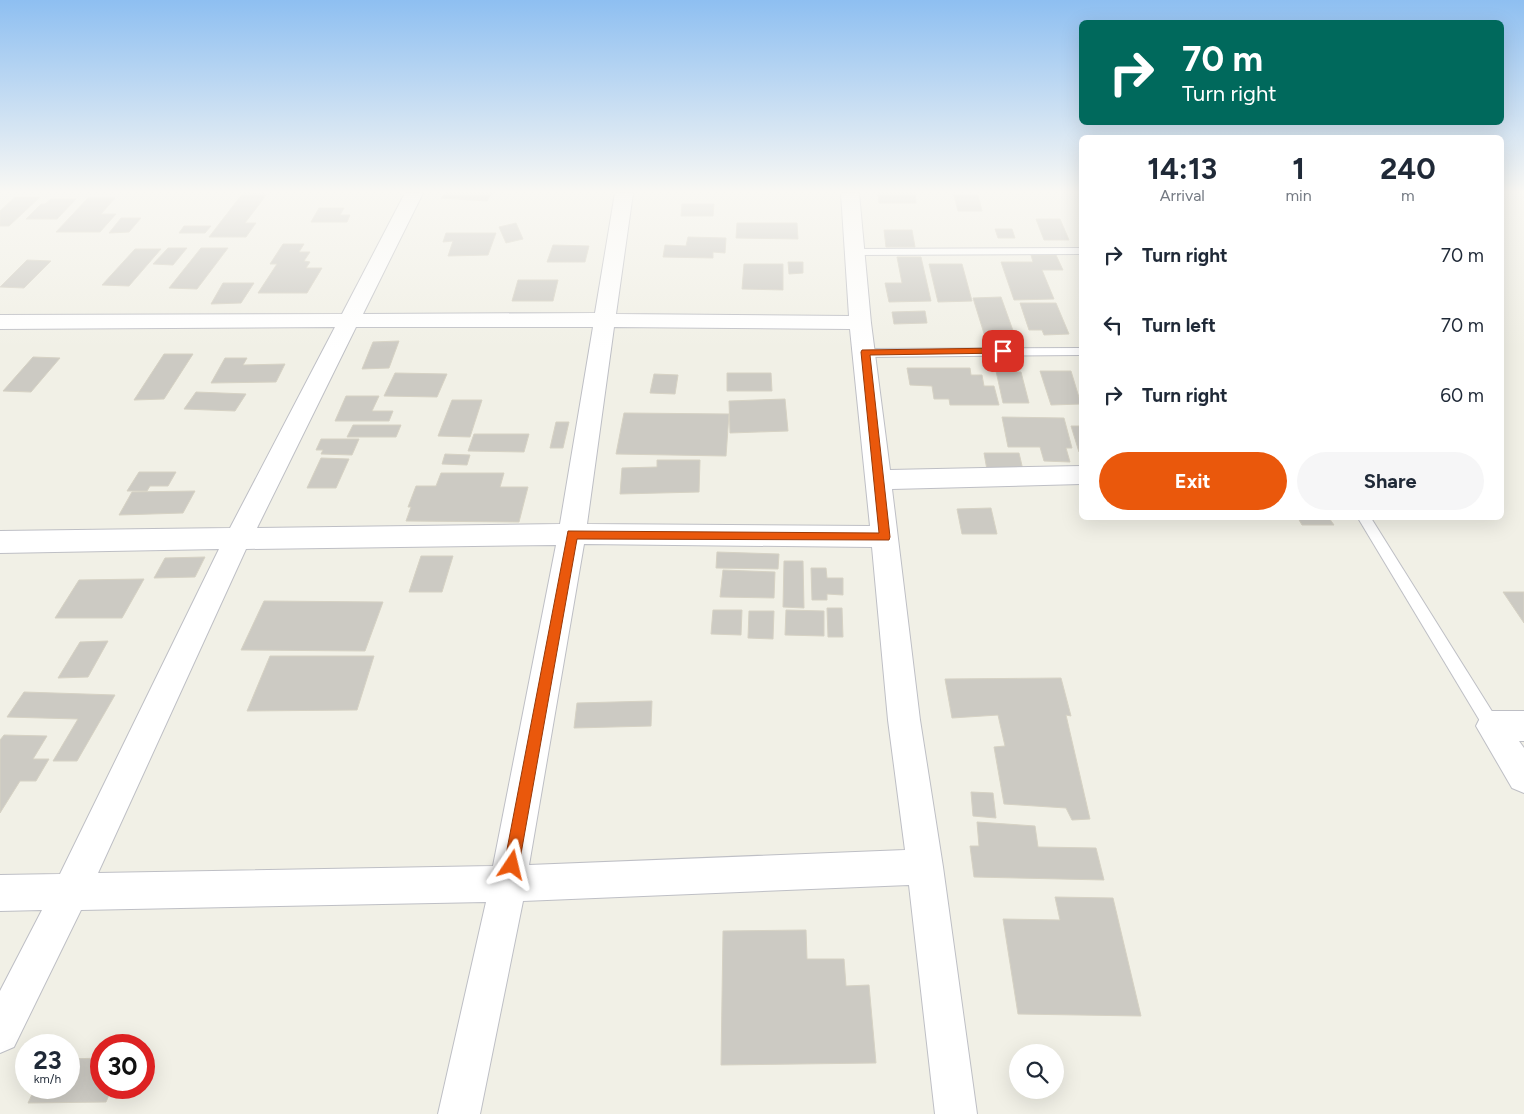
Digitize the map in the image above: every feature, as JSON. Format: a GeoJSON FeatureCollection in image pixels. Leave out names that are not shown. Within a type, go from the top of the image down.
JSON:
{"type":"FeatureCollection","features":[{"type":"Feature","properties":{"kind":"street"},"geometry":{"type":"LineString","coordinates":[[0,1033],[70,893],[237,540],[387,245]]}},
{"type":"Feature","properties":{"kind":"street"},"geometry":{"type":"LineString","coordinates":[[459,1114],[508,884],[572,534],[616,245]]}},
{"type":"Feature","properties":{"kind":"street"},"geometry":{"type":"LineString","coordinates":[[855,245],[860,323],[865,352],[904,720],[925,867],[956,1114]]}},
{"type":"Feature","properties":{"kind":"street"},"geometry":{"type":"LineString","coordinates":[[0,322],[604,320],[860,323]]}},
{"type":"Feature","properties":{"kind":"street"},"geometry":{"type":"LineString","coordinates":[[879,480],[1079,475]]}},
{"type":"Feature","properties":{"kind":"street"},"geometry":{"type":"LineString","coordinates":[[0,542],[572,534],[885,537]]}},
{"type":"Feature","properties":{"kind":"street"},"geometry":{"type":"LineString","coordinates":[[1492,726],[1524,726]]}},
{"type":"Feature","properties":{"kind":"street"},"geometry":{"type":"LineString","coordinates":[[1492,726],[1524,777]]}},
{"type":"Feature","properties":{"kind":"street"},"geometry":{"type":"LineString","coordinates":[[0,893],[508,884],[925,867]]}},
{"type":"Feature","properties":{"kind":"lane"},"geometry":{"type":"LineString","coordinates":[[856,252],[1079,251]]}},
{"type":"Feature","properties":{"kind":"lane"},"geometry":{"type":"LineString","coordinates":[[865,352],[1079,351]]}},
{"type":"Feature","properties":{"kind":"lane"},"geometry":{"type":"LineString","coordinates":[[1365,520],[1492,726]]}},
{"type":"Feature","properties":{"kind":"building"},"geometry":{"type":"Polygon","coordinates":[[[282,245],[303,245],[299,252],[310,252],[304,261],[310,262],[306,268],[322,268],[307,293],[258,293],[277,264],[270,264],[282,245]]]}},
{"type":"Feature","properties":{"kind":"building"},"geometry":{"type":"Polygon","coordinates":[[[452,245],[492,245],[488,255],[448,256],[452,245]]]}},
{"type":"Feature","properties":{"kind":"building"},"geometry":{"type":"Polygon","coordinates":[[[553,245],[589,246],[585,262],[547,262],[553,245]]]}},
{"type":"Feature","properties":{"kind":"building"},"geometry":{"type":"Polygon","coordinates":[[[665,245],[726,245],[725,253],[713,252],[713,258],[663,257],[665,245]]]}},
{"type":"Feature","properties":{"kind":"building"},"geometry":{"type":"Polygon","coordinates":[[[886,245],[915,245],[915,247],[886,247],[886,245]]]}},
{"type":"Feature","properties":{"kind":"building"},"geometry":{"type":"Polygon","coordinates":[[[168,248],[187,248],[173,265],[153,264],[168,248]]]}},
{"type":"Feature","properties":{"kind":"building"},"geometry":{"type":"Polygon","coordinates":[[[201,248],[228,248],[197,289],[169,288],[201,248]]]}},
{"type":"Feature","properties":{"kind":"building"},"geometry":{"type":"Polygon","coordinates":[[[135,249],[161,249],[129,286],[102,285],[135,249]]]}},
{"type":"Feature","properties":{"kind":"building"},"geometry":{"type":"Polygon","coordinates":[[[1031,255],[1056,255],[1063,270],[1042,270],[1054,299],[1014,300],[1001,262],[1033,262],[1031,255]]]}},
{"type":"Feature","properties":{"kind":"building"},"geometry":{"type":"Polygon","coordinates":[[[897,257],[921,257],[931,301],[889,302],[885,283],[902,283],[897,257]]]}},
{"type":"Feature","properties":{"kind":"building"},"geometry":{"type":"Polygon","coordinates":[[[27,260],[51,261],[24,288],[0,287],[27,260]]]}},
{"type":"Feature","properties":{"kind":"building"},"geometry":{"type":"Polygon","coordinates":[[[788,262],[803,262],[803,273],[789,274],[788,262]]]}},
{"type":"Feature","properties":{"kind":"building"},"geometry":{"type":"Polygon","coordinates":[[[744,264],[783,264],[783,290],[742,289],[744,264]]]}},
{"type":"Feature","properties":{"kind":"building"},"geometry":{"type":"Polygon","coordinates":[[[929,264],[962,264],[972,301],[938,302],[929,264]]]}},
{"type":"Feature","properties":{"kind":"building"},"geometry":{"type":"Polygon","coordinates":[[[518,280],[558,280],[553,301],[512,301],[518,280]]]}},
{"type":"Feature","properties":{"kind":"building"},"geometry":{"type":"Polygon","coordinates":[[[223,283],[254,283],[241,303],[211,304],[223,283]]]}},
{"type":"Feature","properties":{"kind":"building"},"geometry":{"type":"Polygon","coordinates":[[[1001,297],[1016,339],[986,340],[973,298],[1001,297]]]}},
{"type":"Feature","properties":{"kind":"building"},"geometry":{"type":"Polygon","coordinates":[[[1020,303],[1056,303],[1069,334],[1044,335],[1042,330],[1029,330],[1020,303]]]}},
{"type":"Feature","properties":{"kind":"building"},"geometry":{"type":"Polygon","coordinates":[[[925,311],[927,323],[894,324],[892,312],[925,311]]]}},
{"type":"Feature","properties":{"kind":"building"},"geometry":{"type":"Polygon","coordinates":[[[399,341],[389,368],[362,369],[373,342],[399,341]]]}},
{"type":"Feature","properties":{"kind":"building"},"geometry":{"type":"Polygon","coordinates":[[[164,354],[193,354],[164,399],[134,400],[164,354]]]}},
{"type":"Feature","properties":{"kind":"building"},"geometry":{"type":"Polygon","coordinates":[[[33,357],[60,358],[31,392],[3,391],[33,357]]]}},
{"type":"Feature","properties":{"kind":"building"},"geometry":{"type":"Polygon","coordinates":[[[225,358],[247,358],[243,365],[285,364],[276,382],[211,383],[225,358]]]}},
{"type":"Feature","properties":{"kind":"building"},"geometry":{"type":"Polygon","coordinates":[[[907,368],[970,368],[971,375],[982,375],[984,386],[994,386],[999,405],[950,405],[949,399],[934,399],[932,386],[910,385],[907,368]]]}},
{"type":"Feature","properties":{"kind":"building"},"geometry":{"type":"Polygon","coordinates":[[[996,371],[1021,372],[1029,403],[1003,403],[996,371]]]}},
{"type":"Feature","properties":{"kind":"building"},"geometry":{"type":"Polygon","coordinates":[[[1040,371],[1071,371],[1079,397],[1079,404],[1051,405],[1040,371]]]}},
{"type":"Feature","properties":{"kind":"building"},"geometry":{"type":"Polygon","coordinates":[[[395,373],[447,374],[437,397],[384,396],[395,373]]]}},
{"type":"Feature","properties":{"kind":"building"},"geometry":{"type":"Polygon","coordinates":[[[727,373],[771,373],[772,391],[727,391],[727,373]]]}},
{"type":"Feature","properties":{"kind":"building"},"geometry":{"type":"Polygon","coordinates":[[[654,374],[678,375],[675,394],[650,393],[654,374]]]}},
{"type":"Feature","properties":{"kind":"building"},"geometry":{"type":"Polygon","coordinates":[[[196,392],[246,394],[235,411],[184,409],[196,392]]]}},
{"type":"Feature","properties":{"kind":"building"},"geometry":{"type":"Polygon","coordinates":[[[346,396],[379,396],[372,411],[393,411],[389,421],[335,421],[346,396]]]}},
{"type":"Feature","properties":{"kind":"building"},"geometry":{"type":"Polygon","coordinates":[[[785,399],[788,431],[730,433],[729,401],[785,399]]]}},
{"type":"Feature","properties":{"kind":"building"},"geometry":{"type":"Polygon","coordinates":[[[452,400],[482,400],[470,437],[438,436],[452,400]]]}},
{"type":"Feature","properties":{"kind":"building"},"geometry":{"type":"Polygon","coordinates":[[[624,413],[729,414],[726,456],[616,454],[624,413]]]}},
{"type":"Feature","properties":{"kind":"building"},"geometry":{"type":"Polygon","coordinates":[[[1002,417],[1064,418],[1072,448],[1066,448],[1070,462],[1044,461],[1040,447],[1008,447],[1002,417]]]}},
{"type":"Feature","properties":{"kind":"building"},"geometry":{"type":"Polygon","coordinates":[[[556,422],[569,422],[563,448],[550,448],[556,422]]]}},
{"type":"Feature","properties":{"kind":"building"},"geometry":{"type":"Polygon","coordinates":[[[353,425],[401,425],[396,437],[347,437],[353,425]]]}},
{"type":"Feature","properties":{"kind":"building"},"geometry":{"type":"Polygon","coordinates":[[[1071,426],[1079,426],[1079,452],[1071,426]]]}},
{"type":"Feature","properties":{"kind":"building"},"geometry":{"type":"Polygon","coordinates":[[[474,434],[529,434],[524,452],[468,451],[474,434]]]}},
{"type":"Feature","properties":{"kind":"building"},"geometry":{"type":"Polygon","coordinates":[[[321,439],[359,439],[352,455],[321,454],[323,450],[316,450],[321,439]]]}},
{"type":"Feature","properties":{"kind":"building"},"geometry":{"type":"Polygon","coordinates":[[[984,453],[1019,453],[1023,470],[987,470],[984,453]]]}},
{"type":"Feature","properties":{"kind":"building"},"geometry":{"type":"Polygon","coordinates":[[[445,454],[470,455],[467,465],[442,464],[445,454]]]}},
{"type":"Feature","properties":{"kind":"building"},"geometry":{"type":"Polygon","coordinates":[[[321,458],[349,459],[336,488],[307,488],[321,458]]]}},
{"type":"Feature","properties":{"kind":"building"},"geometry":{"type":"Polygon","coordinates":[[[657,460],[700,460],[699,492],[620,494],[622,468],[657,467],[657,460]]]}},
{"type":"Feature","properties":{"kind":"building"},"geometry":{"type":"Polygon","coordinates":[[[139,472],[176,472],[168,486],[150,486],[147,491],[127,491],[139,472]]]}},
{"type":"Feature","properties":{"kind":"building"},"geometry":{"type":"Polygon","coordinates":[[[441,473],[504,473],[500,487],[528,487],[519,522],[406,521],[411,507],[408,507],[416,486],[436,486],[441,473]]]}},
{"type":"Feature","properties":{"kind":"building"},"geometry":{"type":"Polygon","coordinates":[[[195,491],[183,513],[119,515],[132,492],[195,491]]]}},
{"type":"Feature","properties":{"kind":"building"},"geometry":{"type":"Polygon","coordinates":[[[991,508],[997,534],[962,534],[957,509],[991,508]]]}},
{"type":"Feature","properties":{"kind":"building"},"geometry":{"type":"Polygon","coordinates":[[[1299,520],[1330,520],[1334,525],[1302,525],[1299,520]]]}},
{"type":"Feature","properties":{"kind":"building"},"geometry":{"type":"Polygon","coordinates":[[[717,552],[779,554],[778,569],[716,568],[717,552]]]}},
{"type":"Feature","properties":{"kind":"building"},"geometry":{"type":"Polygon","coordinates":[[[421,556],[453,556],[442,592],[409,592],[421,556]]]}},
{"type":"Feature","properties":{"kind":"building"},"geometry":{"type":"Polygon","coordinates":[[[205,557],[195,577],[154,578],[165,558],[205,557]]]}},
{"type":"Feature","properties":{"kind":"building"},"geometry":{"type":"Polygon","coordinates":[[[784,561],[803,561],[804,608],[783,607],[784,561]]]}},
{"type":"Feature","properties":{"kind":"building"},"geometry":{"type":"Polygon","coordinates":[[[811,568],[826,568],[827,578],[843,578],[843,595],[827,594],[827,600],[812,600],[811,568]]]}},
{"type":"Feature","properties":{"kind":"building"},"geometry":{"type":"Polygon","coordinates":[[[723,570],[775,572],[774,598],[720,597],[723,570]]]}},
{"type":"Feature","properties":{"kind":"building"},"geometry":{"type":"Polygon","coordinates":[[[144,579],[122,618],[55,618],[79,580],[144,579]]]}},
{"type":"Feature","properties":{"kind":"building"},"geometry":{"type":"Polygon","coordinates":[[[1503,592],[1524,592],[1524,623],[1503,592]]]}},
{"type":"Feature","properties":{"kind":"building"},"geometry":{"type":"Polygon","coordinates":[[[264,601],[383,602],[365,651],[241,650],[264,601]]]}},
{"type":"Feature","properties":{"kind":"building"},"geometry":{"type":"Polygon","coordinates":[[[827,608],[842,608],[843,637],[828,637],[827,608]]]}},
{"type":"Feature","properties":{"kind":"building"},"geometry":{"type":"Polygon","coordinates":[[[713,610],[742,610],[741,635],[711,634],[713,610]]]}},
{"type":"Feature","properties":{"kind":"building"},"geometry":{"type":"Polygon","coordinates":[[[786,610],[824,611],[824,636],[785,635],[786,610]]]}},
{"type":"Feature","properties":{"kind":"building"},"geometry":{"type":"Polygon","coordinates":[[[749,611],[774,611],[773,639],[748,638],[749,611]]]}},
{"type":"Feature","properties":{"kind":"building"},"geometry":{"type":"Polygon","coordinates":[[[108,641],[88,677],[58,678],[80,642],[108,641]]]}},
{"type":"Feature","properties":{"kind":"building"},"geometry":{"type":"Polygon","coordinates":[[[270,656],[374,656],[357,710],[247,711],[270,656]]]}},
{"type":"Feature","properties":{"kind":"building"},"geometry":{"type":"Polygon","coordinates":[[[1061,678],[1071,716],[1066,715],[1090,819],[1072,820],[1066,808],[1004,804],[994,747],[1005,746],[998,715],[952,718],[945,679],[1061,678]]]}},
{"type":"Feature","properties":{"kind":"building"},"geometry":{"type":"Polygon","coordinates":[[[24,692],[115,695],[77,761],[53,761],[78,719],[7,717],[24,692]]]}},
{"type":"Feature","properties":{"kind":"building"},"geometry":{"type":"Polygon","coordinates":[[[652,701],[651,726],[574,728],[577,703],[652,701]]]}},
{"type":"Feature","properties":{"kind":"building"},"geometry":{"type":"Polygon","coordinates":[[[4,735],[47,736],[33,759],[49,759],[36,781],[20,781],[0,813],[0,740],[4,735]]]}},
{"type":"Feature","properties":{"kind":"building"},"geometry":{"type":"Polygon","coordinates":[[[971,792],[993,793],[996,818],[973,816],[971,792]]]}},
{"type":"Feature","properties":{"kind":"building"},"geometry":{"type":"Polygon","coordinates":[[[977,822],[1035,826],[1038,847],[1096,848],[1104,880],[974,877],[970,846],[979,846],[977,822]]]}},
{"type":"Feature","properties":{"kind":"building"},"geometry":{"type":"Polygon","coordinates":[[[1055,897],[1113,898],[1141,1016],[1018,1014],[1003,919],[1060,920],[1055,897]]]}},
{"type":"Feature","properties":{"kind":"building"},"geometry":{"type":"Polygon","coordinates":[[[806,930],[807,959],[844,959],[846,986],[869,985],[876,1063],[721,1065],[723,931],[806,930]]]}},
{"type":"Feature","properties":{"kind":"building"},"geometry":{"type":"Polygon","coordinates":[[[90,1058],[90,1099],[107,1099],[106,1102],[28,1103],[30,1099],[80,1099],[80,1059],[90,1058]]]}},
{"type":"Feature","properties":{"kind":"route"},"geometry":{"type":"LineString","coordinates":[[512,865],[572,534],[885,537],[865,352],[1003,351]]}}]}
